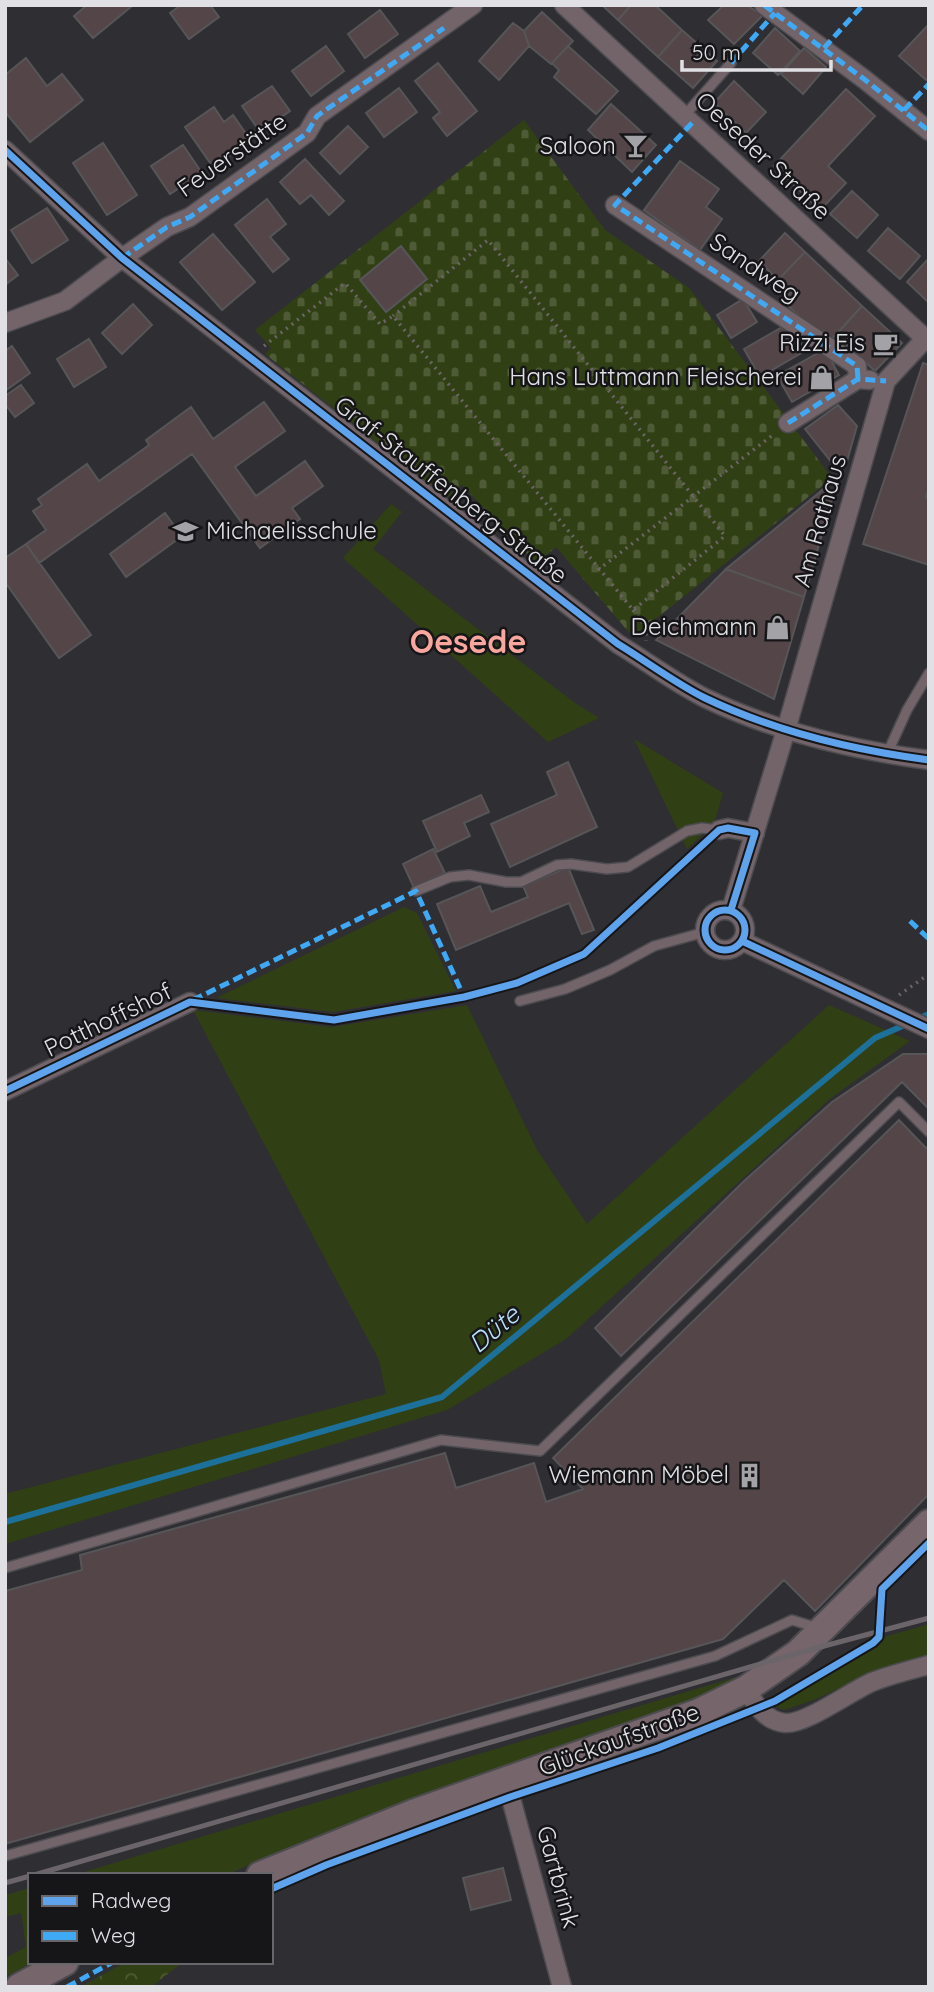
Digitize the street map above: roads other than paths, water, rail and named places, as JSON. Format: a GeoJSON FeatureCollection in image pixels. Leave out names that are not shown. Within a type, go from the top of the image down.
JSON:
{"type":"FeatureCollection","features":[{"type":"Feature","properties":{"kind":"main road","name":"Glückaufstraße"},"geometry":{"type":"LineString","coordinates":[[265,1873],[413,1813],[699,1712],[746,1689],[791,1659],[929,1524]]}},
{"type":"Feature","properties":{"kind":"main road"},"geometry":{"type":"LineString","coordinates":[[19,1987],[61,1964]]}},
{"type":"Feature","properties":{"kind":"street","name":"Feuerstätte"},"geometry":{"type":"LineString","coordinates":[[5,323],[65,301],[167,227],[190,217],[307,133],[317,116],[472,5]]}},
{"type":"Feature","properties":{"kind":"street","name":"Oeseder Straße"},"geometry":{"type":"LineString","coordinates":[[564,5],[927,341]]}},
{"type":"Feature","properties":{"kind":"street"},"geometry":{"type":"LineString","coordinates":[[764,5],[929,131]]}},
{"type":"Feature","properties":{"kind":"street","name":"Graf-Stauffenberg-Straße"},"geometry":{"type":"LineString","coordinates":[[5,150],[122,258],[618,643],[704,698],[786,730],[848,747],[929,760]]}},
{"type":"Feature","properties":{"kind":"street","name":"Sandweg"},"geometry":{"type":"LineString","coordinates":[[615,205],[857,366],[858,379]]}},
{"type":"Feature","properties":{"kind":"street","name":"Am Rathaus"},"geometry":{"type":"LineString","coordinates":[[731,910],[786,730],[886,381],[927,341]]}},
{"type":"Feature","properties":{"kind":"street"},"geometry":{"type":"LineString","coordinates":[[788,423],[858,379],[886,381]]}},
{"type":"Feature","properties":{"kind":"street"},"geometry":{"type":"LineString","coordinates":[[719,830],[728,828],[755,833]]}},
{"type":"Feature","properties":{"kind":"street"},"geometry":{"type":"LineString","coordinates":[[724,909],[731,910],[744,922],[745,935],[737,946],[724,950],[711,944],[705,926],[712,914],[724,909]]}},
{"type":"Feature","properties":{"kind":"street"},"geometry":{"type":"LineString","coordinates":[[742,941],[929,1030]]}},
{"type":"Feature","properties":{"kind":"street","name":"Potthoffshof"},"geometry":{"type":"LineString","coordinates":[[5,1091],[190,1002]]}},
{"type":"Feature","properties":{"kind":"street"},"geometry":{"type":"LineString","coordinates":[[746,1689],[757,1707],[768,1717],[785,1723],[799,1721],[872,1682],[929,1665]]}},
{"type":"Feature","properties":{"kind":"street","name":"Gartbrink"},"geometry":{"type":"LineString","coordinates":[[506,1780],[562,1987]]}},
{"type":"Feature","properties":{"kind":"lane"},"geometry":{"type":"LineString","coordinates":[[684,116],[731,63]]}},
{"type":"Feature","properties":{"kind":"lane"},"geometry":{"type":"LineString","coordinates":[[887,754],[907,710],[929,673]]}},
{"type":"Feature","properties":{"kind":"lane"},"geometry":{"type":"LineString","coordinates":[[416,891],[450,877],[469,875],[521,882],[557,865],[571,863],[607,869],[628,867],[687,831],[702,828],[719,830]]}},
{"type":"Feature","properties":{"kind":"lane"},"geometry":{"type":"LineString","coordinates":[[520,1002],[565,989],[610,970],[654,946],[705,932]]}},
{"type":"Feature","properties":{"kind":"lane"},"geometry":{"type":"LineString","coordinates":[[5,1568],[441,1440],[540,1451],[899,1102],[929,1132]]}},
{"type":"Feature","properties":{"kind":"lane"},"geometry":{"type":"LineString","coordinates":[[5,1856],[715,1656],[792,1620],[822,1630]]}},
{"type":"Feature","properties":{"kind":"waterway","name":"Düte"},"geometry":{"type":"LineString","coordinates":[[917,1019],[929,1014]]}},
{"type":"Feature","properties":{"kind":"waterway","name":"Düte"},"geometry":{"type":"LineString","coordinates":[[5,1522],[442,1397],[875,1038],[907,1024]]}},
{"type":"Feature","properties":{"kind":"railway"},"geometry":{"type":"LineString","coordinates":[[41,1873],[798,1653],[929,1618]]}},
{"type":"Feature","properties":{"kind":"railway"},"geometry":{"type":"LineString","coordinates":[[5,1883],[28,1877]]}},
{"type":"Feature","properties":{"kind":"place","name":"Saloon"},"geometry":{"type":"Point","coordinates":[636,146]}},
{"type":"Feature","properties":{"kind":"place","name":"Rizzi Eis"},"geometry":{"type":"Point","coordinates":[885,343]}},
{"type":"Feature","properties":{"kind":"place","name":"Hans Luttmann Fleischerei"},"geometry":{"type":"Point","coordinates":[822,377]}},
{"type":"Feature","properties":{"kind":"place","name":"Michaelisschule"},"geometry":{"type":"Point","coordinates":[186,531]}},
{"type":"Feature","properties":{"kind":"place","name":"Deichmann"},"geometry":{"type":"Point","coordinates":[777,627]}},
{"type":"Feature","properties":{"kind":"place","name":"Wiemann Möbel"},"geometry":{"type":"Point","coordinates":[749,1475]}},
{"type":"Feature","properties":{"kind":"district","name":"Oesede"},"geometry":{"type":"Point","coordinates":[468,642]}}]}
